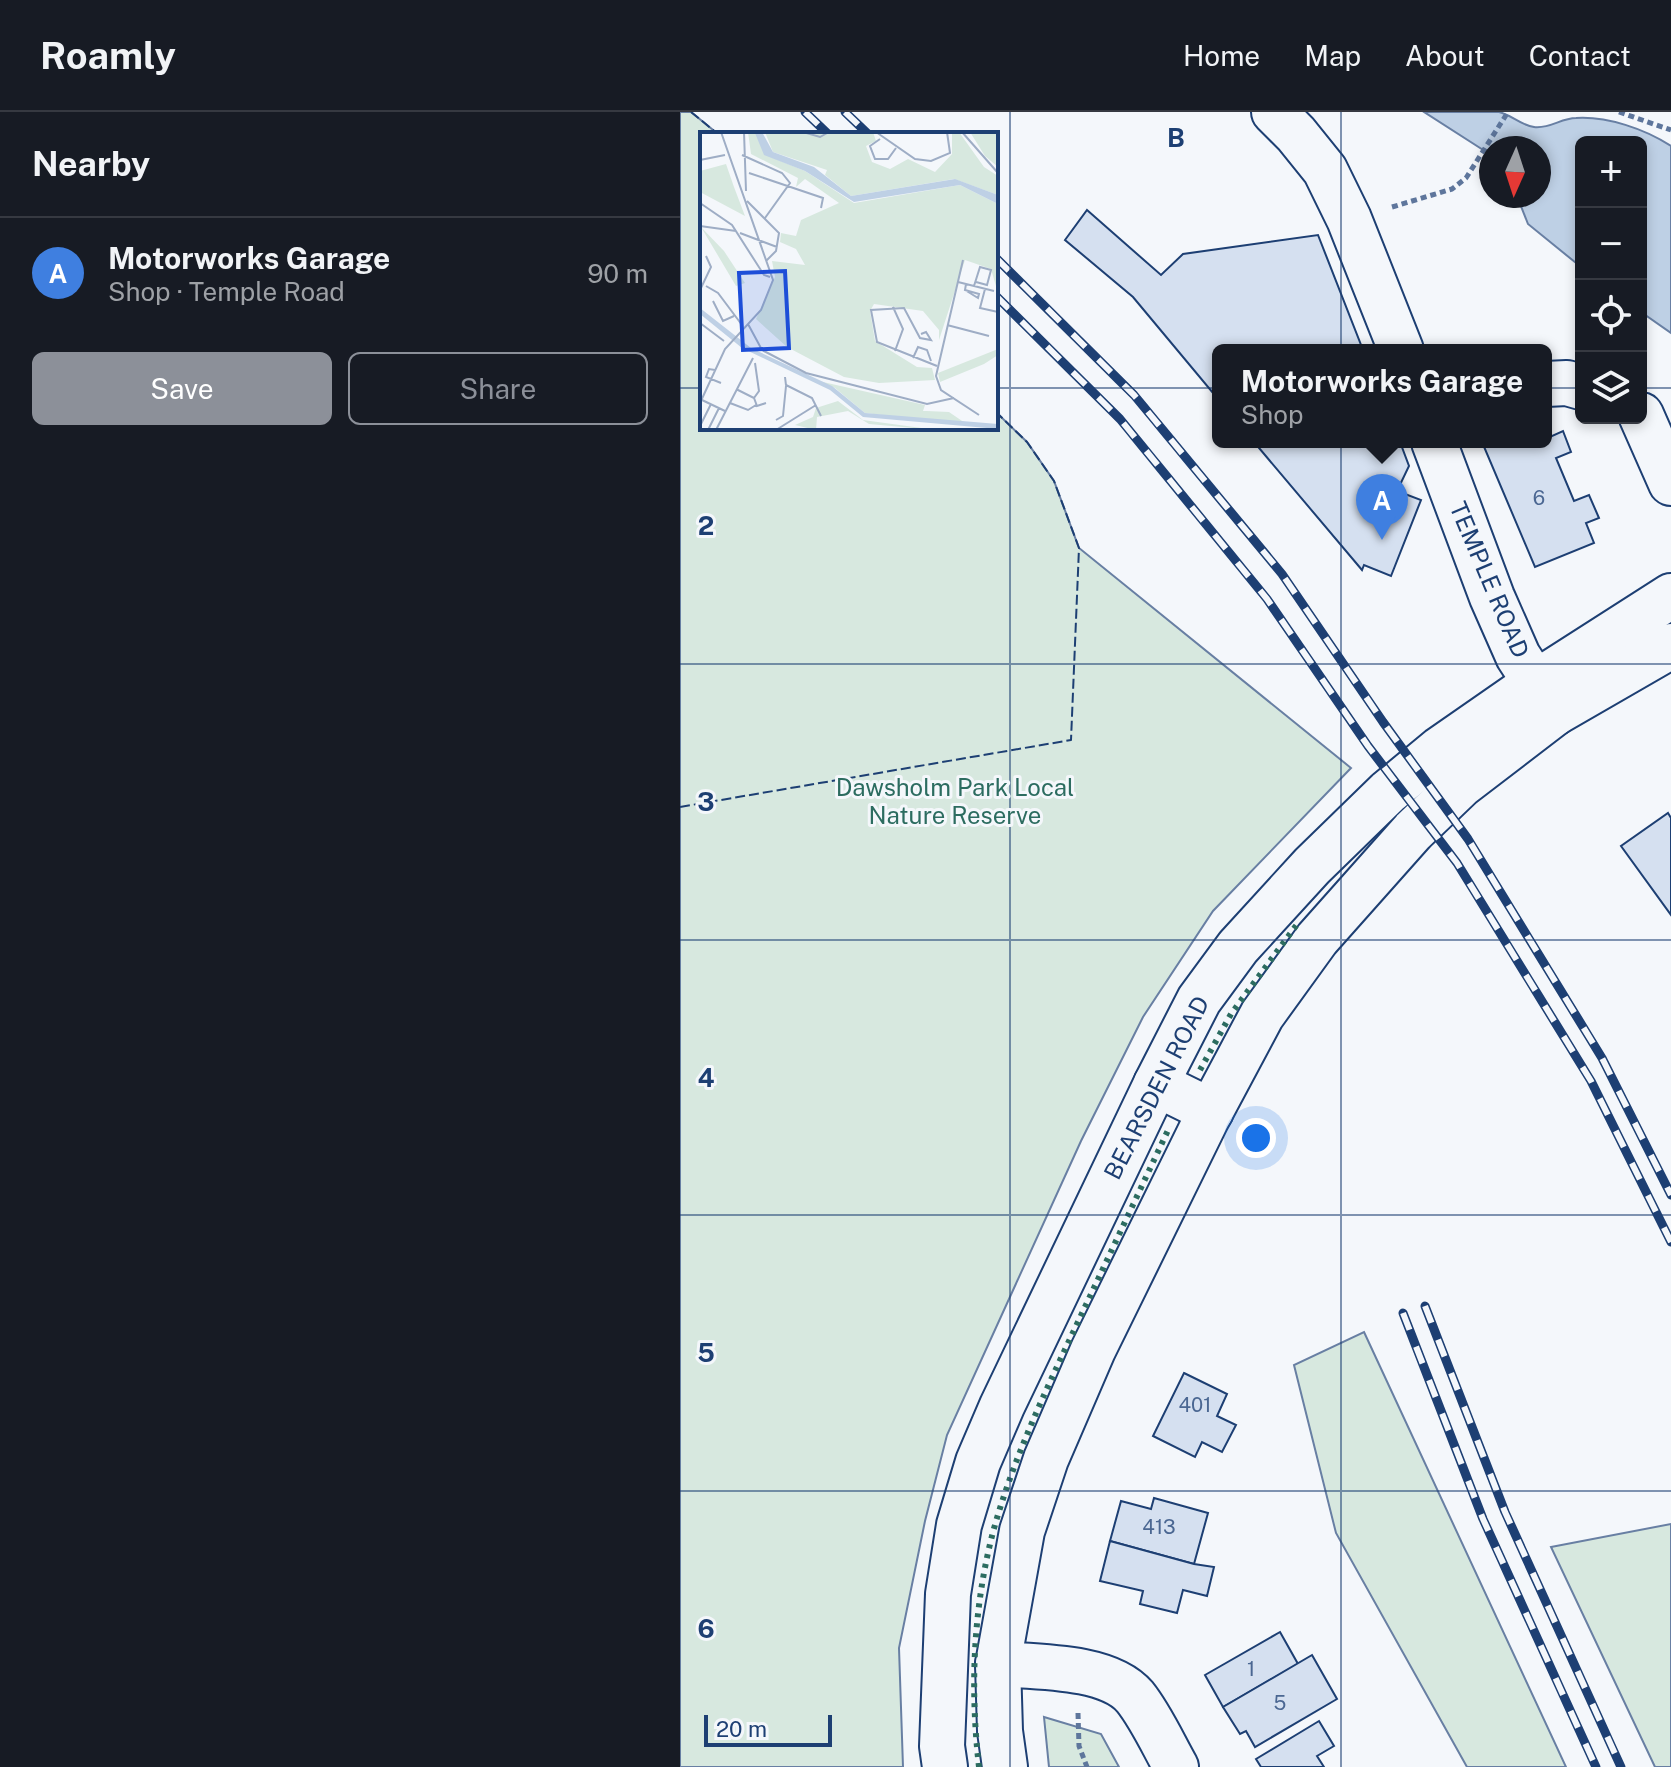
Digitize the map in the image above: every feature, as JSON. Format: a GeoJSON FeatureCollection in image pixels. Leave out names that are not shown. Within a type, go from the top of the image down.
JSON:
{"type":"FeatureCollection","features":[{"type":"Feature","properties":{"kind":"main road"},"geometry":{"type":"LineString","coordinates":[[1274,112],[1325,170],[1349,219],[1399,344]]}},
{"type":"Feature","properties":{"kind":"main road"},"geometry":{"type":"LineString","coordinates":[[1552,384],[1575,385]]}},
{"type":"Feature","properties":{"kind":"main road"},"geometry":{"type":"LineString","coordinates":[[1645,424],[1671,483]]}},
{"type":"Feature","properties":{"kind":"main road","name":"TEMPLE ROAD"},"geometry":{"type":"LineString","coordinates":[[1436,448],[1492,597],[1518,656],[1545,698]]}},
{"type":"Feature","properties":{"kind":"main road","name":"BEARSDEN ROAD"},"geometry":{"type":"LineString","coordinates":[[1005,1767],[1000,1731],[998,1664],[1022,1531],[1046,1459],[1093,1350],[1262,1015],[1317,939],[1413,831],[1545,698],[1671,596]]}},
{"type":"Feature","properties":{"kind":"main road","name":"BEARSDEN ROAD"},"geometry":{"type":"LineString","coordinates":[[945,1767],[942,1746],[948,1594],[959,1525],[978,1462],[1156,1084],[1199,1000],[1238,947],[1312,866],[1388,792],[1440,749],[1545,698],[1669,652]]}},
{"type":"Feature","properties":{"kind":"main road"},"geometry":{"type":"LineString","coordinates":[[1156,1084],[1211,1111]]}},
{"type":"Feature","properties":{"kind":"main road"},"geometry":{"type":"LineString","coordinates":[[998,1664],[1062,1668],[1098,1676],[1128,1689],[1137,1699],[1176,1767]]}},
{"type":"Feature","properties":{"kind":"path"},"geometry":{"type":"LineString","coordinates":[[1349,219],[1452,189],[1466,178],[1508,112]]}},
{"type":"Feature","properties":{"kind":"path"},"geometry":{"type":"LineString","coordinates":[[1619,112],[1671,130]]}},
{"type":"Feature","properties":{"kind":"path"},"geometry":{"type":"LineString","coordinates":[[1087,1767],[1079,1746],[1077,1722],[1098,1676]]}},
{"type":"Feature","properties":{"kind":"green space","name":"Dawsholm Park Local Nature Reserve"},"geometry":{"type":"Polygon","coordinates":[[[680,112],[691,112],[716,132],[700,132],[700,430],[998,430],[998,414],[1027,442],[1054,481],[1079,548],[1351,768],[1213,911],[1143,1017],[1081,1141],[947,1435],[925,1521],[899,1648],[903,1767],[680,1767],[680,112]]]}},
{"type":"Feature","properties":{"kind":"green space"},"geometry":{"type":"Polygon","coordinates":[[[1364,1332],[1566,1767],[1467,1767],[1336,1533],[1294,1365],[1364,1332]]]}},
{"type":"Feature","properties":{"kind":"green space"},"geometry":{"type":"Polygon","coordinates":[[[1671,1524],[1671,1767],[1655,1767],[1551,1547],[1671,1524]]]}},
{"type":"Feature","properties":{"kind":"green space"},"geometry":{"type":"Polygon","coordinates":[[[1044,1717],[1101,1734],[1119,1767],[1049,1767],[1044,1717]]]}},
{"type":"Feature","properties":{"kind":"water"},"geometry":{"type":"Polygon","coordinates":[[[1424,112],[1499,112],[1534,127],[1571,118],[1600,119],[1638,129],[1671,146],[1671,333],[1647,316],[1647,136],[1575,136],[1575,262],[1528,224],[1522,208],[1551,208],[1551,136],[1479,136],[1479,147],[1424,112]]]}},
{"type":"Feature","properties":{"kind":"building"},"geometry":{"type":"Polygon","coordinates":[[[1087,210],[1161,275],[1183,254],[1318,235],[1361,344],[1212,344],[1212,392],[1133,297],[1065,240],[1087,210]]]}},
{"type":"Feature","properties":{"kind":"building"},"geometry":{"type":"Polygon","coordinates":[[[1563,431],[1571,452],[1556,458],[1574,501],[1589,495],[1599,518],[1586,523],[1594,543],[1535,567],[1485,448],[1552,448],[1552,436],[1563,431]]]}},
{"type":"Feature","properties":{"kind":"building"},"geometry":{"type":"Polygon","coordinates":[[[1259,448],[1402,448],[1409,466],[1397,491],[1421,500],[1391,576],[1364,565],[1362,570],[1259,448]]]}},
{"type":"Feature","properties":{"kind":"building"},"geometry":{"type":"Polygon","coordinates":[[[1668,813],[1671,818],[1671,915],[1621,846],[1668,813]]]}},
{"type":"Feature","properties":{"kind":"building"},"geometry":{"type":"Polygon","coordinates":[[[1184,1373],[1227,1394],[1217,1416],[1236,1425],[1222,1452],[1202,1442],[1195,1457],[1153,1436],[1184,1373]]]}},
{"type":"Feature","properties":{"kind":"building"},"geometry":{"type":"Polygon","coordinates":[[[1154,1498],[1208,1513],[1194,1564],[1110,1541],[1121,1501],[1151,1509],[1154,1498]]]}},
{"type":"Feature","properties":{"kind":"building"},"geometry":{"type":"Polygon","coordinates":[[[1110,1541],[1214,1567],[1207,1596],[1183,1590],[1177,1613],[1140,1604],[1143,1591],[1100,1581],[1110,1541]]]}},
{"type":"Feature","properties":{"kind":"building"},"geometry":{"type":"Polygon","coordinates":[[[1280,1632],[1298,1664],[1223,1707],[1205,1675],[1280,1632]]]}},
{"type":"Feature","properties":{"kind":"building"},"geometry":{"type":"Polygon","coordinates":[[[1312,1655],[1337,1699],[1255,1747],[1246,1731],[1240,1734],[1223,1707],[1312,1655]]]}},
{"type":"Feature","properties":{"kind":"building"},"geometry":{"type":"Polygon","coordinates":[[[1319,1721],[1334,1746],[1317,1756],[1324,1767],[1261,1767],[1256,1759],[1319,1721]]]}},
{"type":"Feature","properties":{"kind":"railway"},"geometry":{"type":"LineString","coordinates":[[805,112],[826,132]]}},
{"type":"Feature","properties":{"kind":"railway"},"geometry":{"type":"LineString","coordinates":[[845,112],[866,132]]}},
{"type":"Feature","properties":{"kind":"railway"},"geometry":{"type":"LineString","coordinates":[[998,260],[1134,395],[1282,574],[1468,839],[1602,1058],[1671,1195]]}},
{"type":"Feature","properties":{"kind":"railway"},"geometry":{"type":"LineString","coordinates":[[998,298],[1120,419],[1267,599],[1368,746],[1457,863],[1591,1081],[1671,1242]]}},
{"type":"Feature","properties":{"kind":"railway"},"geometry":{"type":"LineString","coordinates":[[1425,1306],[1505,1512],[1621,1767]]}},
{"type":"Feature","properties":{"kind":"railway"},"geometry":{"type":"LineString","coordinates":[[1403,1313],[1483,1519],[1596,1767]]}},
{"type":"Feature","properties":{"kind":"hedge"},"geometry":{"type":"LineString","coordinates":[[1200,1070],[1231,1014],[1298,923]]}},
{"type":"Feature","properties":{"kind":"hedge"},"geometry":{"type":"LineString","coordinates":[[979,1767],[974,1679],[977,1620],[986,1561],[1001,1505],[1042,1400],[1170,1126]]}},
{"type":"Feature","properties":{"kind":"fence"},"geometry":{"type":"LineString","coordinates":[[691,112],[716,132]]}},
{"type":"Feature","properties":{"kind":"fence"},"geometry":{"type":"LineString","coordinates":[[680,807],[1071,740],[1079,548],[1054,481],[1027,442],[998,414]]}},
{"type":"Feature","properties":{"kind":"place","name":"Motorworks Garage"},"geometry":{"type":"Point","coordinates":[1382,540]}}]}
